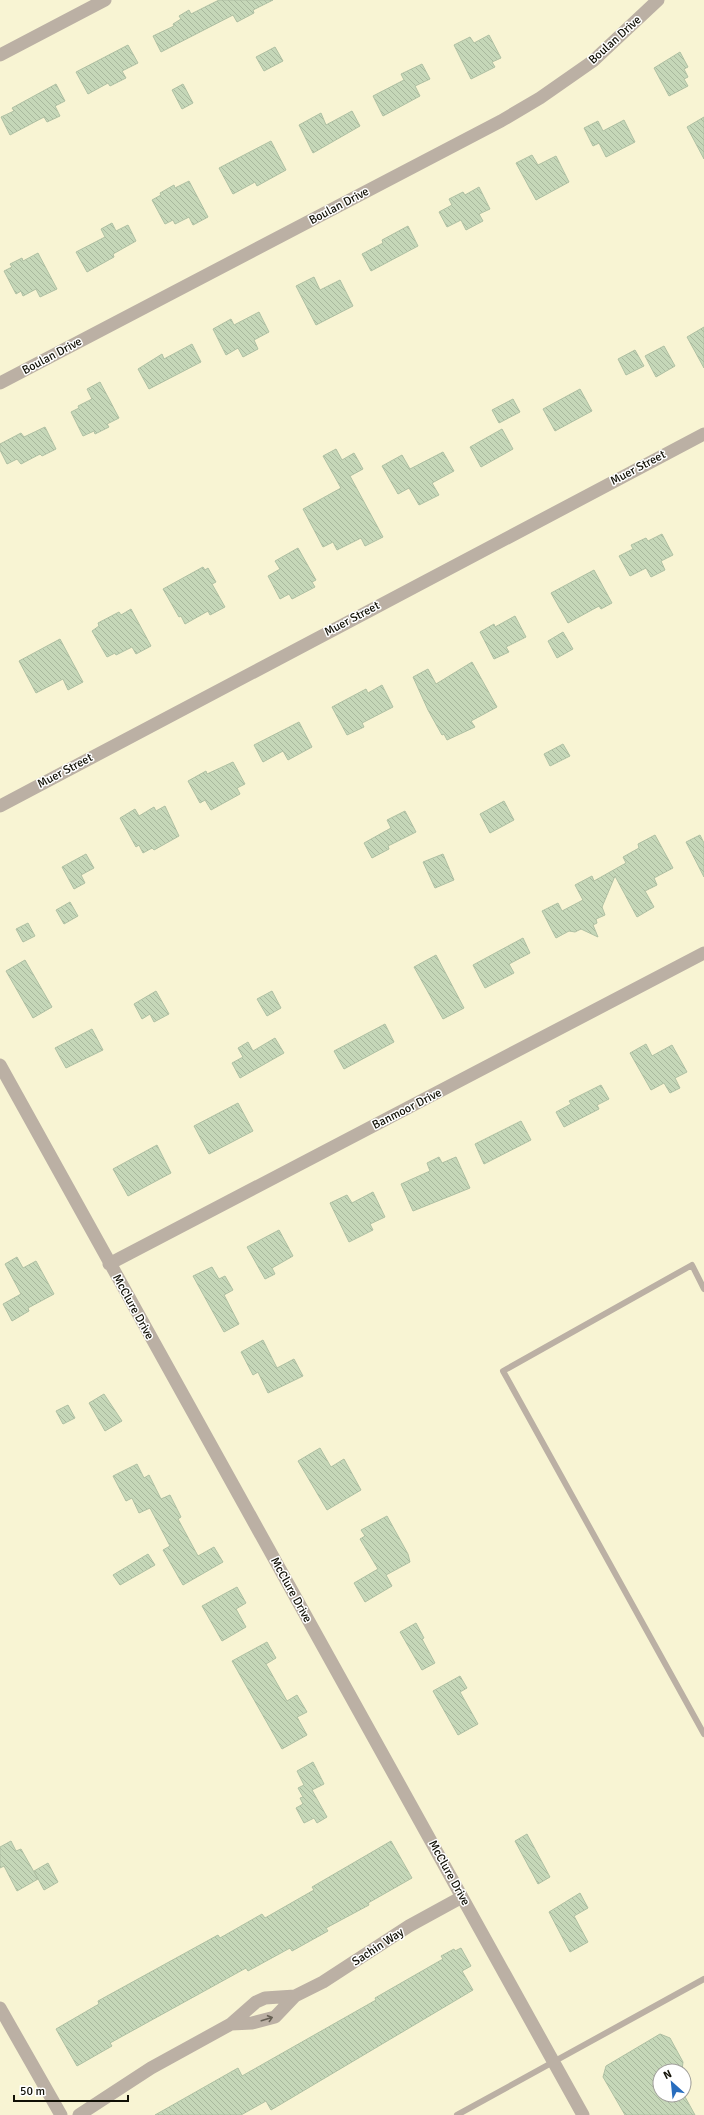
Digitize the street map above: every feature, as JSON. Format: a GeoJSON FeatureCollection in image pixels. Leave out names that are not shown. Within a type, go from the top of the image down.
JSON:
{"type":"FeatureCollection","features":[{"type":"Feature","properties":{"kind":"street"},"geometry":{"type":"LineString","coordinates":[[0,55],[105,0]]}},
{"type":"Feature","properties":{"kind":"street","name":"Boulan Drive"},"geometry":{"type":"LineString","coordinates":[[0,383],[534,102],[593,61],[658,0]]}},
{"type":"Feature","properties":{"kind":"street","name":"Muer Street"},"geometry":{"type":"LineString","coordinates":[[0,806],[704,434]]}},
{"type":"Feature","properties":{"kind":"street","name":"Banmoor Drive"},"geometry":{"type":"LineString","coordinates":[[109,1264],[704,953]]}},
{"type":"Feature","properties":{"kind":"street","name":"McClure Drive"},"geometry":{"type":"LineString","coordinates":[[0,1065],[109,1264],[583,2115]]}},
{"type":"Feature","properties":{"kind":"street","name":"Sachin Way"},"geometry":{"type":"LineString","coordinates":[[231,2024],[252,2023],[275,2017],[295,1996],[323,1982],[409,1926],[462,1897]]}},
{"type":"Feature","properties":{"kind":"street","name":"Sachin Way"},"geometry":{"type":"LineString","coordinates":[[79,2115],[151,2068],[231,2024],[252,2006],[265,1998],[295,1996]]}},
{"type":"Feature","properties":{"kind":"street"},"geometry":{"type":"LineString","coordinates":[[0,2008],[61,2115]]}},
{"type":"Feature","properties":{"kind":"lane"},"geometry":{"type":"LineString","coordinates":[[704,1289],[692,1265],[503,1371],[704,1734]]}},
{"type":"Feature","properties":{"kind":"lane"},"geometry":{"type":"LineString","coordinates":[[457,2115],[704,1979]]}},
{"type":"Feature","properties":{"kind":"building"},"geometry":{"type":"Polygon","coordinates":[[[219,0],[273,0],[253,10],[254,13],[237,22],[233,15],[161,52],[153,36],[174,26],[173,24],[181,19],[179,16],[189,10],[191,14],[219,0]]]}},
{"type":"Feature","properties":{"kind":"building"},"geometry":{"type":"Polygon","coordinates":[[[489,35],[501,58],[492,62],[495,67],[471,79],[454,45],[470,37],[474,43],[489,35]]]}},
{"type":"Feature","properties":{"kind":"building"},"geometry":{"type":"Polygon","coordinates":[[[128,45],[138,63],[122,71],[126,78],[110,86],[108,83],[88,94],[76,72],[128,45]]]}},
{"type":"Feature","properties":{"kind":"building"},"geometry":{"type":"Polygon","coordinates":[[[275,47],[283,61],[264,71],[256,57],[275,47]]]}},
{"type":"Feature","properties":{"kind":"building"},"geometry":{"type":"Polygon","coordinates":[[[680,52],[688,67],[684,69],[688,77],[684,79],[688,86],[669,96],[654,68],[680,52]]]}},
{"type":"Feature","properties":{"kind":"building"},"geometry":{"type":"Polygon","coordinates":[[[422,64],[430,79],[415,86],[420,96],[383,116],[373,96],[404,80],[401,74],[422,64]]]}},
{"type":"Feature","properties":{"kind":"building"},"geometry":{"type":"Polygon","coordinates":[[[56,84],[65,101],[55,106],[60,116],[47,122],[44,117],[10,135],[1,117],[14,111],[12,108],[56,84]]]}},
{"type":"Feature","properties":{"kind":"building"},"geometry":{"type":"Polygon","coordinates":[[[183,84],[193,103],[182,109],[172,90],[183,84]]]}},
{"type":"Feature","properties":{"kind":"building"},"geometry":{"type":"Polygon","coordinates":[[[352,111],[360,126],[313,153],[299,125],[321,113],[326,125],[352,111]]]}},
{"type":"Feature","properties":{"kind":"building"},"geometry":{"type":"Polygon","coordinates":[[[704,117],[704,159],[687,127],[704,117]]]}},
{"type":"Feature","properties":{"kind":"building"},"geometry":{"type":"Polygon","coordinates":[[[624,120],[635,142],[606,157],[599,143],[593,146],[584,128],[598,121],[603,131],[624,120]]]}},
{"type":"Feature","properties":{"kind":"building"},"geometry":{"type":"Polygon","coordinates":[[[271,141],[286,170],[257,186],[255,182],[233,194],[219,168],[271,141]]]}},
{"type":"Feature","properties":{"kind":"building"},"geometry":{"type":"Polygon","coordinates":[[[532,155],[538,165],[556,156],[569,182],[536,200],[516,163],[532,155]]]}},
{"type":"Feature","properties":{"kind":"building"},"geometry":{"type":"Polygon","coordinates":[[[189,181],[208,217],[193,225],[189,217],[175,224],[173,220],[165,224],[152,200],[161,195],[160,193],[174,185],[175,188],[189,181]]]}},
{"type":"Feature","properties":{"kind":"building"},"geometry":{"type":"Polygon","coordinates":[[[479,187],[490,209],[479,214],[483,221],[466,230],[461,220],[447,227],[439,212],[452,205],[449,199],[463,192],[465,195],[479,187]]]}},
{"type":"Feature","properties":{"kind":"building"},"geometry":{"type":"Polygon","coordinates":[[[112,223],[116,231],[128,225],[136,241],[113,254],[114,257],[87,272],[76,252],[105,237],[101,229],[112,223]]]}},
{"type":"Feature","properties":{"kind":"building"},"geometry":{"type":"Polygon","coordinates":[[[408,226],[418,246],[371,271],[362,254],[383,243],[382,240],[408,226]]]}},
{"type":"Feature","properties":{"kind":"building"},"geometry":{"type":"Polygon","coordinates":[[[38,253],[57,289],[40,297],[36,289],[23,296],[21,291],[16,294],[4,271],[12,267],[10,264],[22,258],[23,261],[38,253]]]}},
{"type":"Feature","properties":{"kind":"building"},"geometry":{"type":"Polygon","coordinates":[[[314,277],[320,290],[340,280],[353,306],[316,325],[296,286],[314,277]]]}},
{"type":"Feature","properties":{"kind":"building"},"geometry":{"type":"Polygon","coordinates":[[[259,312],[269,332],[254,340],[258,349],[243,357],[238,348],[226,355],[213,329],[231,319],[234,325],[259,312]]]}},
{"type":"Feature","properties":{"kind":"building"},"geometry":{"type":"Polygon","coordinates":[[[704,327],[704,368],[687,337],[704,327]]]}},
{"type":"Feature","properties":{"kind":"building"},"geometry":{"type":"Polygon","coordinates":[[[192,344],[201,362],[149,389],[138,369],[162,354],[164,359],[192,344]]]}},
{"type":"Feature","properties":{"kind":"building"},"geometry":{"type":"Polygon","coordinates":[[[664,346],[675,366],[656,377],[645,356],[664,346]]]}},
{"type":"Feature","properties":{"kind":"building"},"geometry":{"type":"Polygon","coordinates":[[[635,350],[644,366],[626,375],[618,359],[635,350]]]}},
{"type":"Feature","properties":{"kind":"building"},"geometry":{"type":"Polygon","coordinates":[[[100,382],[119,418],[107,424],[109,427],[95,434],[94,431],[83,436],[71,412],[79,408],[78,406],[92,399],[87,389],[100,382]]]}},
{"type":"Feature","properties":{"kind":"building"},"geometry":{"type":"Polygon","coordinates":[[[580,389],[592,411],[555,431],[543,409],[580,389]]]}},
{"type":"Feature","properties":{"kind":"building"},"geometry":{"type":"Polygon","coordinates":[[[513,399],[520,412],[499,423],[492,410],[513,399]]]}},
{"type":"Feature","properties":{"kind":"building"},"geometry":{"type":"Polygon","coordinates":[[[45,427],[56,449],[42,456],[40,454],[21,464],[17,459],[7,464],[0,450],[0,444],[21,433],[24,437],[45,427]]]}},
{"type":"Feature","properties":{"kind":"building"},"geometry":{"type":"Polygon","coordinates":[[[502,429],[513,449],[481,467],[470,447],[502,429]]]}},
{"type":"Feature","properties":{"kind":"building"},"geometry":{"type":"Polygon","coordinates":[[[336,449],[342,460],[354,453],[363,469],[350,476],[383,537],[365,546],[361,538],[337,550],[333,542],[323,547],[303,509],[341,488],[323,456],[336,449]]]}},
{"type":"Feature","properties":{"kind":"building"},"geometry":{"type":"Polygon","coordinates":[[[443,452],[454,471],[432,483],[439,495],[419,505],[409,488],[398,494],[382,466],[402,455],[410,469],[443,452]]]}},
{"type":"Feature","properties":{"kind":"building"},"geometry":{"type":"Polygon","coordinates":[[[662,534],[673,555],[661,561],[665,570],[651,577],[646,568],[630,576],[619,556],[633,549],[631,545],[646,538],[648,541],[662,534]]]}},
{"type":"Feature","properties":{"kind":"building"},"geometry":{"type":"Polygon","coordinates":[[[298,548],[316,580],[312,582],[315,587],[292,599],[289,594],[280,599],[268,576],[280,569],[275,561],[298,548]]]}},
{"type":"Feature","properties":{"kind":"building"},"geometry":{"type":"Polygon","coordinates":[[[203,567],[205,570],[208,568],[216,582],[212,584],[225,607],[210,615],[208,611],[185,624],[181,616],[179,617],[163,589],[203,567]]]}},
{"type":"Feature","properties":{"kind":"building"},"geometry":{"type":"Polygon","coordinates":[[[594,570],[612,603],[601,609],[599,606],[568,623],[551,593],[594,570]]]}},
{"type":"Feature","properties":{"kind":"building"},"geometry":{"type":"Polygon","coordinates":[[[131,609],[151,646],[136,654],[132,647],[116,655],[115,653],[107,657],[92,631],[99,626],[98,623],[119,612],[121,615],[131,609]]]}},
{"type":"Feature","properties":{"kind":"building"},"geometry":{"type":"Polygon","coordinates":[[[515,616],[526,637],[506,647],[509,652],[494,659],[480,632],[494,624],[495,627],[515,616]]]}},
{"type":"Feature","properties":{"kind":"building"},"geometry":{"type":"Polygon","coordinates":[[[563,632],[573,649],[557,658],[548,641],[563,632]]]}},
{"type":"Feature","properties":{"kind":"building"},"geometry":{"type":"Polygon","coordinates":[[[60,639],[83,682],[68,690],[63,679],[36,693],[19,661],[60,639]]]}},
{"type":"Feature","properties":{"kind":"building"},"geometry":{"type":"Polygon","coordinates":[[[472,662],[497,707],[471,721],[475,727],[447,740],[444,734],[442,735],[428,710],[413,677],[428,669],[436,684],[472,662]]]}},
{"type":"Feature","properties":{"kind":"building"},"geometry":{"type":"Polygon","coordinates":[[[382,685],[393,707],[362,723],[364,727],[347,735],[332,707],[366,689],[368,693],[382,685]]]}},
{"type":"Feature","properties":{"kind":"building"},"geometry":{"type":"Polygon","coordinates":[[[299,722],[312,747],[288,760],[283,751],[263,762],[254,745],[299,722]]]}},
{"type":"Feature","properties":{"kind":"building"},"geometry":{"type":"Polygon","coordinates":[[[563,744],[570,756],[550,766],[544,754],[563,744]]]}},
{"type":"Feature","properties":{"kind":"building"},"geometry":{"type":"Polygon","coordinates":[[[233,762],[245,784],[237,788],[240,794],[211,810],[205,800],[200,803],[188,781],[206,771],[207,774],[233,762]]]}},
{"type":"Feature","properties":{"kind":"building"},"geometry":{"type":"Polygon","coordinates":[[[504,801],[514,820],[490,833],[480,814],[504,801]]]}},
{"type":"Feature","properties":{"kind":"building"},"geometry":{"type":"Polygon","coordinates":[[[165,806],[179,836],[154,850],[152,848],[143,853],[139,845],[136,847],[120,818],[135,809],[139,816],[154,807],[156,811],[165,806]]]}},
{"type":"Feature","properties":{"kind":"building"},"geometry":{"type":"Polygon","coordinates":[[[405,811],[416,832],[388,846],[389,849],[372,858],[364,843],[391,828],[387,820],[405,811]]]}},
{"type":"Feature","properties":{"kind":"building"},"geometry":{"type":"Polygon","coordinates":[[[655,835],[673,868],[654,878],[657,885],[645,891],[654,907],[637,917],[615,876],[602,907],[605,915],[596,919],[597,923],[593,925],[598,937],[581,929],[575,932],[569,931],[556,938],[542,911],[558,903],[562,911],[583,900],[575,885],[592,876],[594,881],[626,863],[623,857],[639,848],[638,844],[655,835]]]}},
{"type":"Feature","properties":{"kind":"building"},"geometry":{"type":"Polygon","coordinates":[[[700,835],[704,843],[704,877],[686,842],[700,835]]]}},
{"type":"Feature","properties":{"kind":"building"},"geometry":{"type":"Polygon","coordinates":[[[86,854],[94,868],[81,875],[85,883],[74,889],[62,867],[86,854]]]}},
{"type":"Feature","properties":{"kind":"building"},"geometry":{"type":"Polygon","coordinates":[[[443,854],[454,880],[435,888],[423,862],[443,854]]]}},
{"type":"Feature","properties":{"kind":"building"},"geometry":{"type":"Polygon","coordinates":[[[70,902],[78,916],[64,924],[56,910],[70,902]]]}},
{"type":"Feature","properties":{"kind":"building"},"geometry":{"type":"Polygon","coordinates":[[[28,923],[35,936],[23,942],[16,929],[28,923]]]}},
{"type":"Feature","properties":{"kind":"building"},"geometry":{"type":"Polygon","coordinates":[[[523,938],[530,953],[509,964],[514,973],[485,988],[473,965],[523,938]]]}},
{"type":"Feature","properties":{"kind":"building"},"geometry":{"type":"Polygon","coordinates":[[[436,955],[464,1008],[443,1019],[414,967],[436,955]]]}},
{"type":"Feature","properties":{"kind":"building"},"geometry":{"type":"Polygon","coordinates":[[[25,960],[52,1007],[33,1018],[6,971],[25,960]]]}},
{"type":"Feature","properties":{"kind":"building"},"geometry":{"type":"Polygon","coordinates":[[[156,991],[169,1014],[154,1022],[150,1014],[142,1019],[134,1004],[156,991]]]}},
{"type":"Feature","properties":{"kind":"building"},"geometry":{"type":"Polygon","coordinates":[[[272,991],[281,1008],[267,1016],[257,999],[272,991]]]}},
{"type":"Feature","properties":{"kind":"building"},"geometry":{"type":"Polygon","coordinates":[[[385,1024],[394,1042],[344,1069],[334,1051],[385,1024]]]}},
{"type":"Feature","properties":{"kind":"building"},"geometry":{"type":"Polygon","coordinates":[[[92,1029],[103,1050],[66,1068],[55,1048],[92,1029]]]}},
{"type":"Feature","properties":{"kind":"building"},"geometry":{"type":"Polygon","coordinates":[[[275,1038],[284,1053],[240,1078],[232,1063],[243,1057],[238,1048],[248,1042],[253,1051],[275,1038]]]}},
{"type":"Feature","properties":{"kind":"building"},"geometry":{"type":"Polygon","coordinates":[[[646,1044],[652,1056],[672,1045],[687,1072],[675,1078],[680,1088],[670,1093],[664,1083],[651,1090],[630,1053],[646,1044]]]}},
{"type":"Feature","properties":{"kind":"building"},"geometry":{"type":"Polygon","coordinates":[[[601,1085],[609,1099],[597,1105],[599,1109],[564,1127],[556,1112],[571,1104],[569,1101],[601,1085]]]}},
{"type":"Feature","properties":{"kind":"building"},"geometry":{"type":"Polygon","coordinates":[[[238,1103],[253,1131],[209,1154],[194,1126],[238,1103]]]}},
{"type":"Feature","properties":{"kind":"building"},"geometry":{"type":"Polygon","coordinates":[[[521,1121],[531,1140],[484,1164],[475,1144],[521,1121]]]}},
{"type":"Feature","properties":{"kind":"building"},"geometry":{"type":"Polygon","coordinates":[[[157,1145],[171,1173],[128,1196],[113,1169],[157,1145]]]}},
{"type":"Feature","properties":{"kind":"building"},"geometry":{"type":"Polygon","coordinates":[[[439,1157],[442,1163],[456,1157],[470,1188],[413,1211],[401,1184],[430,1171],[427,1163],[439,1157]]]}},
{"type":"Feature","properties":{"kind":"building"},"geometry":{"type":"Polygon","coordinates":[[[373,1192],[385,1217],[370,1224],[373,1230],[349,1242],[330,1203],[347,1195],[352,1203],[373,1192]]]}},
{"type":"Feature","properties":{"kind":"building"},"geometry":{"type":"Polygon","coordinates":[[[279,1230],[293,1256],[272,1268],[275,1274],[265,1279],[247,1247],[279,1230]]]}},
{"type":"Feature","properties":{"kind":"building"},"geometry":{"type":"Polygon","coordinates":[[[17,1257],[23,1268],[36,1261],[54,1294],[28,1308],[29,1311],[12,1321],[3,1304],[21,1294],[5,1264],[17,1257]]]}},
{"type":"Feature","properties":{"kind":"building"},"geometry":{"type":"Polygon","coordinates":[[[212,1267],[219,1279],[225,1276],[233,1290],[224,1295],[239,1324],[224,1332],[193,1276],[212,1267]]]}},
{"type":"Feature","properties":{"kind":"building"},"geometry":{"type":"Polygon","coordinates":[[[263,1340],[277,1368],[294,1359],[303,1376],[268,1393],[258,1372],[253,1375],[241,1352],[263,1340]]]}},
{"type":"Feature","properties":{"kind":"building"},"geometry":{"type":"Polygon","coordinates":[[[104,1394],[122,1421],[105,1431],[89,1403],[104,1394]]]}},
{"type":"Feature","properties":{"kind":"building"},"geometry":{"type":"Polygon","coordinates":[[[68,1405],[75,1418],[63,1424],[56,1411],[68,1405]]]}},
{"type":"Feature","properties":{"kind":"building"},"geometry":{"type":"Polygon","coordinates":[[[320,1448],[331,1467],[344,1459],[361,1490],[327,1510],[298,1461],[320,1448]]]}},
{"type":"Feature","properties":{"kind":"building"},"geometry":{"type":"Polygon","coordinates":[[[137,1464],[144,1478],[149,1475],[161,1499],[170,1495],[181,1517],[178,1519],[198,1556],[214,1547],[223,1562],[183,1585],[163,1550],[170,1546],[150,1508],[139,1513],[132,1498],[126,1501],[113,1476],[137,1464]]]}},
{"type":"Feature","properties":{"kind":"building"},"geometry":{"type":"Polygon","coordinates":[[[387,1516],[408,1554],[410,1562],[386,1575],[392,1586],[365,1602],[354,1583],[378,1569],[360,1539],[365,1536],[361,1530],[387,1516]]]}},
{"type":"Feature","properties":{"kind":"building"},"geometry":{"type":"Polygon","coordinates":[[[148,1554],[155,1565],[120,1585],[113,1575],[148,1554]]]}},
{"type":"Feature","properties":{"kind":"building"},"geometry":{"type":"Polygon","coordinates":[[[237,1587],[246,1603],[236,1609],[246,1627],[222,1641],[202,1606],[237,1587]]]}},
{"type":"Feature","properties":{"kind":"building"},"geometry":{"type":"Polygon","coordinates":[[[416,1623],[424,1638],[422,1639],[435,1663],[422,1670],[400,1632],[416,1623]]]}},
{"type":"Feature","properties":{"kind":"building"},"geometry":{"type":"Polygon","coordinates":[[[267,1642],[276,1658],[266,1664],[287,1701],[297,1695],[307,1712],[297,1717],[307,1735],[282,1749],[232,1661],[267,1642]]]}},
{"type":"Feature","properties":{"kind":"building"},"geometry":{"type":"Polygon","coordinates":[[[460,1676],[467,1688],[460,1692],[478,1724],[458,1735],[433,1691],[460,1676]]]}},
{"type":"Feature","properties":{"kind":"building"},"geometry":{"type":"Polygon","coordinates":[[[313,1762],[324,1784],[312,1790],[327,1817],[317,1823],[314,1818],[304,1823],[296,1808],[303,1804],[300,1798],[303,1797],[298,1788],[304,1785],[297,1771],[313,1762]]]}},
{"type":"Feature","properties":{"kind":"building"},"geometry":{"type":"Polygon","coordinates":[[[527,1834],[550,1877],[538,1884],[515,1841],[527,1834]]]}},
{"type":"Feature","properties":{"kind":"building"},"geometry":{"type":"Polygon","coordinates":[[[11,1841],[16,1851],[21,1849],[38,1879],[17,1891],[4,1866],[0,1868],[0,1847],[11,1841]]]}},
{"type":"Feature","properties":{"kind":"building"},"geometry":{"type":"Polygon","coordinates":[[[391,1841],[412,1878],[368,1903],[369,1905],[326,1928],[328,1931],[292,1951],[290,1948],[248,1971],[246,1968],[110,2043],[112,2046],[77,2066],[56,2029],[99,2004],[98,2001],[218,1935],[220,1938],[262,1914],[265,1918],[314,1890],[312,1887],[391,1841]]]}},
{"type":"Feature","properties":{"kind":"building"},"geometry":{"type":"Polygon","coordinates":[[[48,1863],[58,1882],[44,1890],[34,1871],[48,1863]]]}},
{"type":"Feature","properties":{"kind":"building"},"geometry":{"type":"Polygon","coordinates":[[[580,1893],[588,1908],[574,1916],[588,1942],[570,1952],[549,1912],[580,1893]]]}},
{"type":"Feature","properties":{"kind":"building"},"geometry":{"type":"Polygon","coordinates":[[[461,1948],[471,1966],[462,1971],[473,1990],[271,2110],[266,2101],[241,2115],[155,2115],[238,2068],[242,2076],[376,2000],[375,1998],[443,1959],[441,1956],[454,1949],[455,1951],[461,1948]]]}},
{"type":"Feature","properties":{"kind":"building"},"geometry":{"type":"Polygon","coordinates":[[[660,2034],[670,2038],[683,2063],[652,2063],[652,2103],[688,2103],[695,2115],[625,2115],[603,2077],[606,2066],[660,2034]]]}}]}
